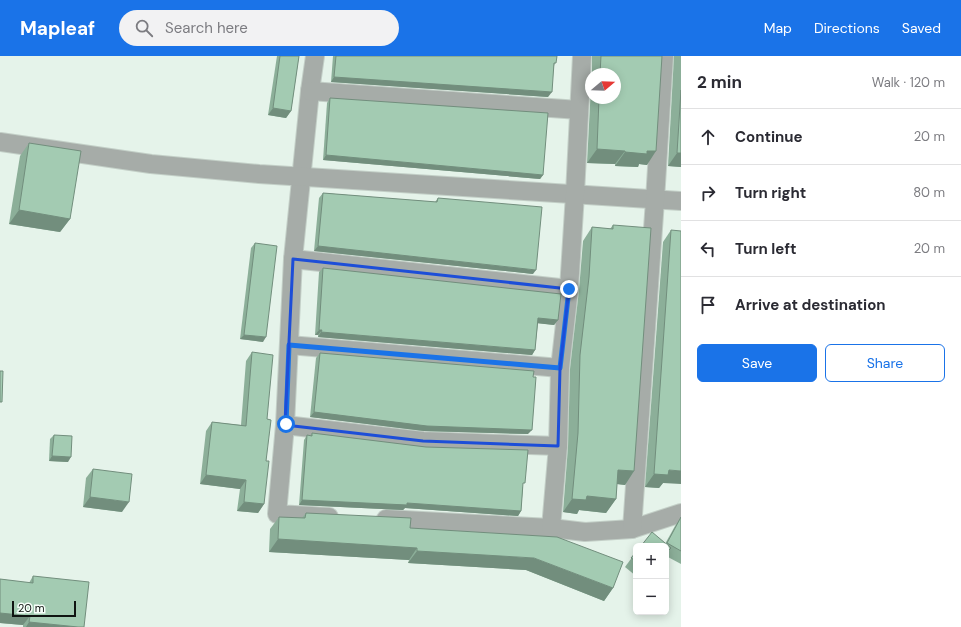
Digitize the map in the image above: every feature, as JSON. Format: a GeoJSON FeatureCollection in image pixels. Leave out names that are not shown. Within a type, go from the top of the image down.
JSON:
{"type":"FeatureCollection","features":[{"type":"Feature","properties":{"kind":"street"},"geometry":{"type":"LineString","coordinates":[[315,56],[293,259],[286,424],[277,514],[348,518]]}},
{"type":"Feature","properties":{"kind":"street"},"geometry":{"type":"LineString","coordinates":[[551,528],[558,446],[560,368],[569,289],[582,56]]}},
{"type":"Feature","properties":{"kind":"street"},"geometry":{"type":"LineString","coordinates":[[632,529],[664,56]]}},
{"type":"Feature","properties":{"kind":"street"},"geometry":{"type":"LineString","coordinates":[[310,91],[579,110]]}},
{"type":"Feature","properties":{"kind":"street"},"geometry":{"type":"LineString","coordinates":[[0,142],[151,164],[301,178],[681,201]]}},
{"type":"Feature","properties":{"kind":"street"},"geometry":{"type":"LineString","coordinates":[[293,259],[569,289]]}},
{"type":"Feature","properties":{"kind":"street"},"geometry":{"type":"LineString","coordinates":[[289,345],[560,368]]}},
{"type":"Feature","properties":{"kind":"street"},"geometry":{"type":"LineString","coordinates":[[286,424],[423,441],[558,446]]}},
{"type":"Feature","properties":{"kind":"street"},"geometry":{"type":"LineString","coordinates":[[371,519],[551,528],[585,532],[632,529],[681,513]]}},
{"type":"Feature","properties":{"kind":"highlighted area"},"geometry":{"type":"Polygon","coordinates":[[[293,259],[569,289],[560,368],[558,446],[423,441],[285,425],[293,259]]]}},
{"type":"Feature","properties":{"kind":"building"},"geometry":{"type":"Polygon","coordinates":[[[280,56],[299,56],[291,111],[273,108],[280,56]]]}},
{"type":"Feature","properties":{"kind":"building"},"geometry":{"type":"Polygon","coordinates":[[[336,56],[557,56],[556,63],[554,63],[552,92],[334,77],[336,56]]]}},
{"type":"Feature","properties":{"kind":"building"},"geometry":{"type":"Polygon","coordinates":[[[601,56],[662,56],[656,151],[647,151],[647,154],[597,149],[599,104],[621,104],[621,68],[600,68],[601,56]]]}},
{"type":"Feature","properties":{"kind":"building"},"geometry":{"type":"Polygon","coordinates":[[[681,90],[681,153],[677,153],[681,90]]]}},
{"type":"Feature","properties":{"kind":"building"},"geometry":{"type":"Polygon","coordinates":[[[330,98],[548,113],[543,175],[326,155],[330,98]]]}},
{"type":"Feature","properties":{"kind":"building"},"geometry":{"type":"Polygon","coordinates":[[[29,143],[81,151],[70,219],[19,210],[29,143]]]}},
{"type":"Feature","properties":{"kind":"building"},"geometry":{"type":"Polygon","coordinates":[[[323,193],[437,202],[438,198],[542,207],[536,270],[318,246],[323,193]]]}},
{"type":"Feature","properties":{"kind":"building"},"geometry":{"type":"Polygon","coordinates":[[[613,225],[651,228],[634,471],[618,470],[616,499],[587,496],[586,500],[572,499],[578,433],[580,355],[589,277],[592,227],[613,229],[613,225]]]}},
{"type":"Feature","properties":{"kind":"building"},"geometry":{"type":"Polygon","coordinates":[[[671,230],[681,231],[681,471],[669,470],[668,475],[654,474],[671,230]]]}},
{"type":"Feature","properties":{"kind":"building"},"geometry":{"type":"Polygon","coordinates":[[[255,243],[277,246],[266,337],[244,335],[255,243]]]}},
{"type":"Feature","properties":{"kind":"building"},"geometry":{"type":"Polygon","coordinates":[[[323,268],[561,294],[558,320],[538,318],[535,350],[321,332],[322,330],[319,330],[323,268]]]}},
{"type":"Feature","properties":{"kind":"building"},"geometry":{"type":"Polygon","coordinates":[[[252,352],[273,355],[267,419],[271,420],[266,461],[269,461],[264,504],[244,502],[246,480],[206,475],[212,422],[246,426],[252,352]]]}},
{"type":"Feature","properties":{"kind":"building"},"geometry":{"type":"Polygon","coordinates":[[[320,353],[534,371],[533,377],[536,377],[532,430],[427,426],[314,412],[320,353]]]}},
{"type":"Feature","properties":{"kind":"building"},"geometry":{"type":"Polygon","coordinates":[[[0,371],[3,371],[2,402],[0,402],[0,371]]]}},
{"type":"Feature","properties":{"kind":"building"},"geometry":{"type":"Polygon","coordinates":[[[312,433],[426,447],[528,450],[525,483],[523,483],[521,511],[407,503],[407,505],[302,500],[307,435],[312,436],[312,433]]]}},
{"type":"Feature","properties":{"kind":"building"},"geometry":{"type":"Polygon","coordinates":[[[54,435],[72,436],[71,457],[52,456],[54,435]]]}},
{"type":"Feature","properties":{"kind":"building"},"geometry":{"type":"Polygon","coordinates":[[[93,469],[132,474],[129,502],[90,497],[93,469]]]}},
{"type":"Feature","properties":{"kind":"building"},"geometry":{"type":"Polygon","coordinates":[[[306,513],[411,518],[410,528],[557,537],[623,562],[613,588],[534,558],[417,551],[417,548],[278,539],[279,517],[305,518],[306,513]]]}},
{"type":"Feature","properties":{"kind":"building"},"geometry":{"type":"Polygon","coordinates":[[[681,517],[681,551],[667,543],[681,517]]]}},
{"type":"Feature","properties":{"kind":"building"},"geometry":{"type":"Polygon","coordinates":[[[652,532],[665,543],[643,543],[652,532]]]}},
{"type":"Feature","properties":{"kind":"building"},"geometry":{"type":"Polygon","coordinates":[[[33,576],[89,582],[84,627],[29,622],[30,616],[0,613],[0,579],[33,583],[33,576]]]}},
{"type":"Feature","properties":{"kind":"route"},"geometry":{"type":"LineString","coordinates":[[286,424],[289,345],[560,368],[569,289]]}}]}
